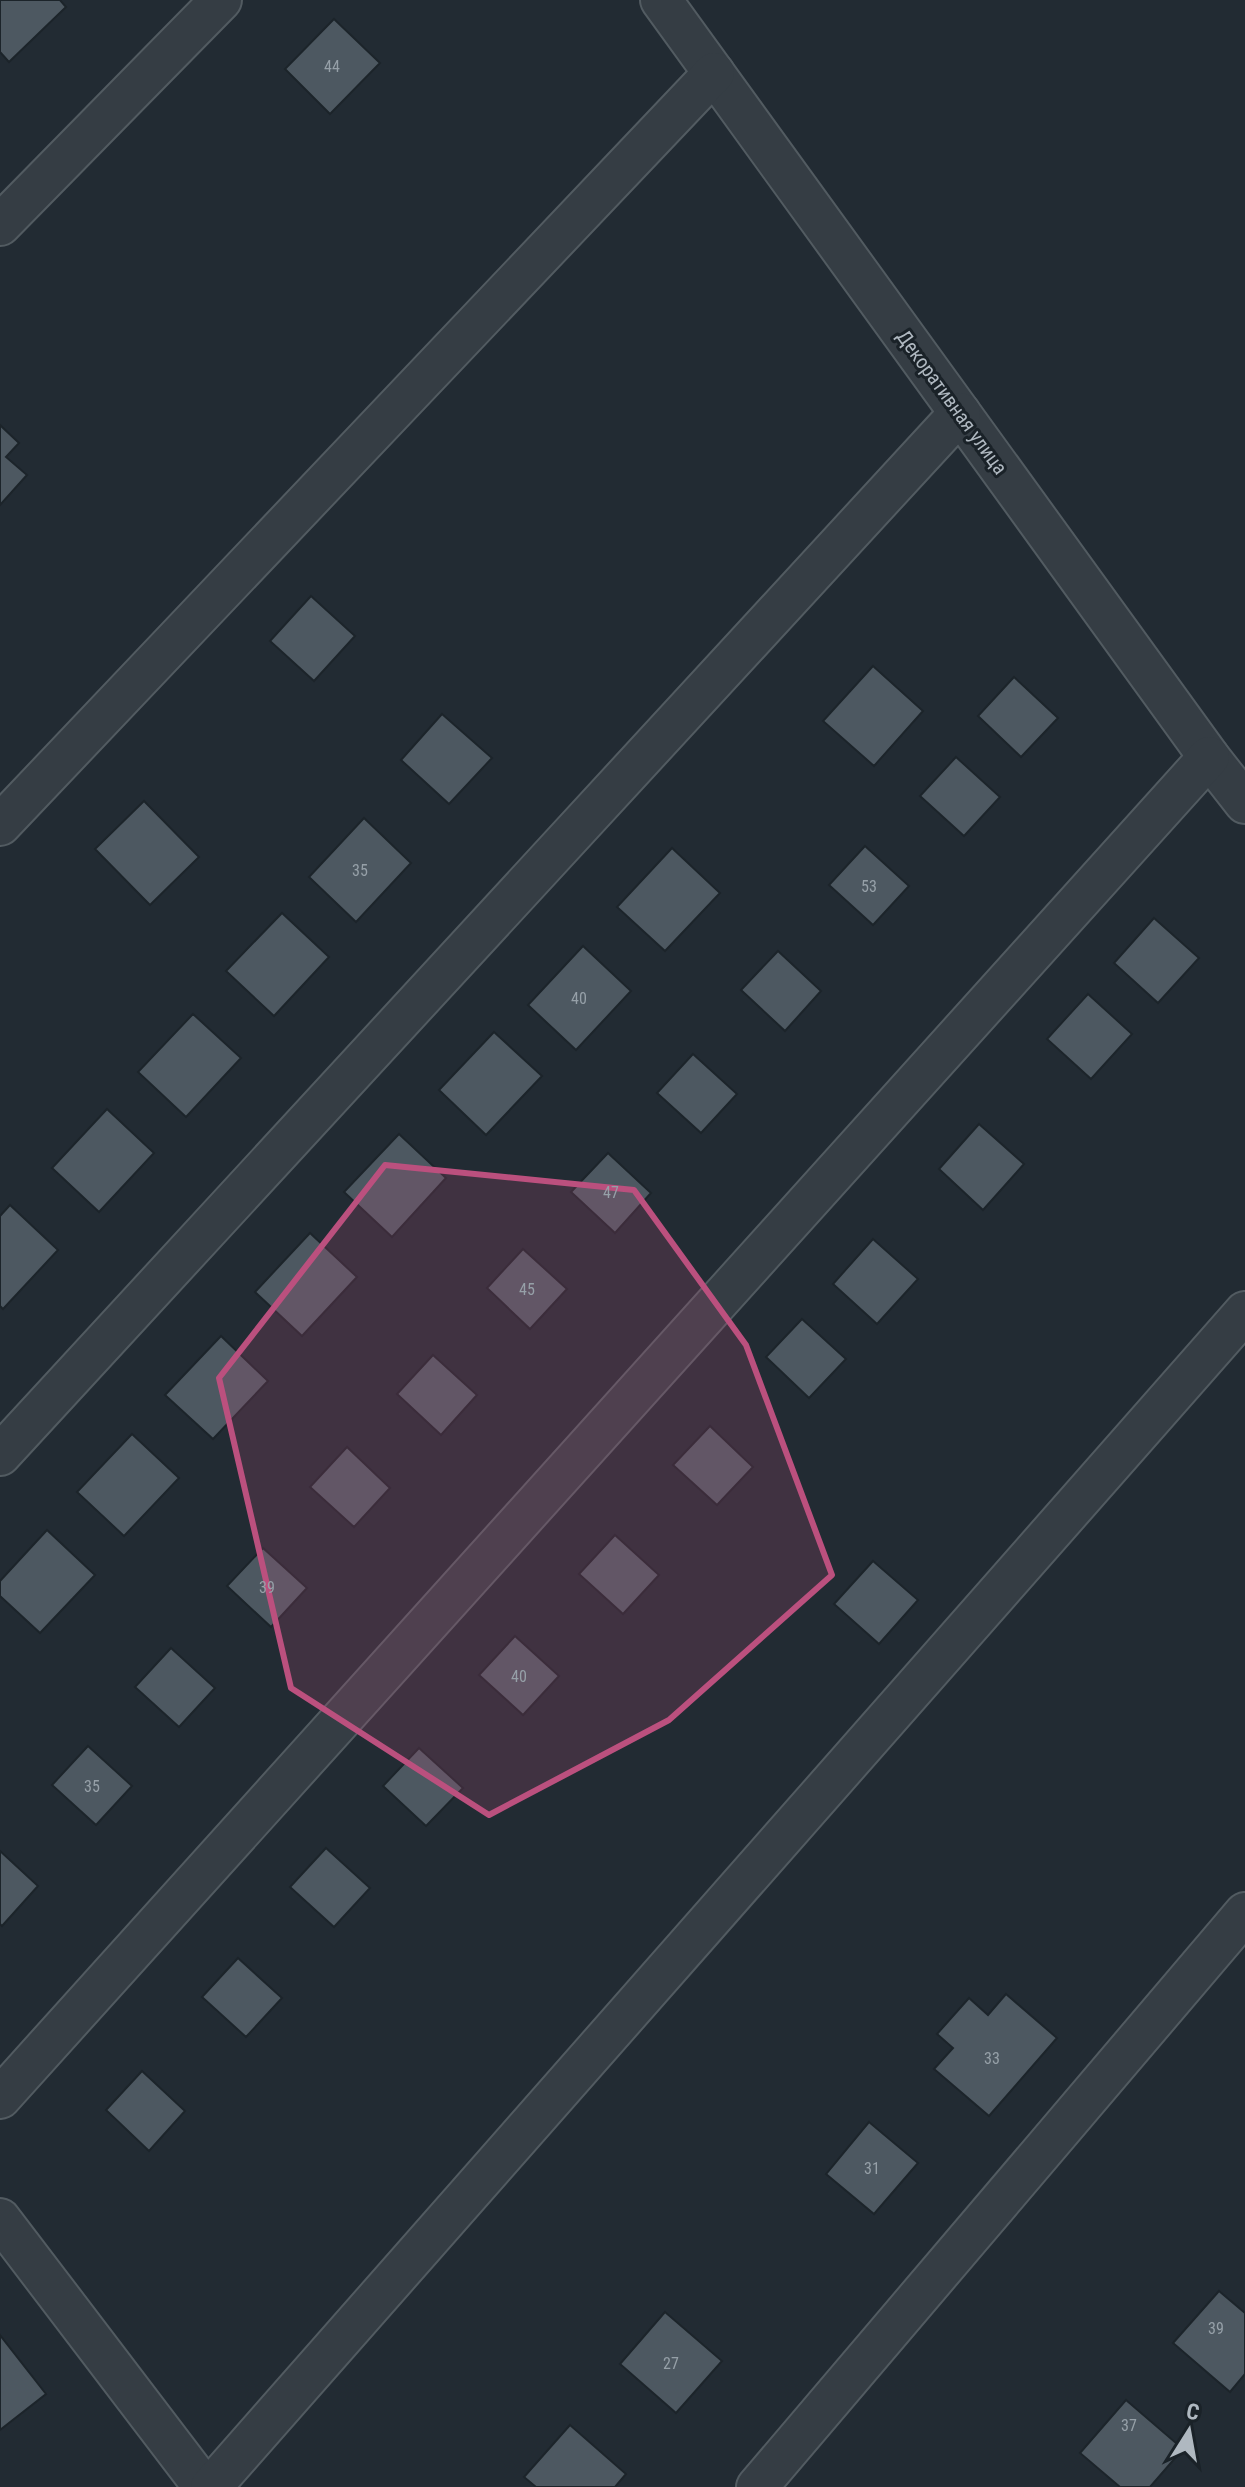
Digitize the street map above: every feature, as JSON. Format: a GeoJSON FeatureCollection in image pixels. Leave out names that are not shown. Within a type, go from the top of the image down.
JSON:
{"type":"FeatureCollection","features":[{"type":"Feature","properties":{"kind":"street"},"geometry":{"type":"LineString","coordinates":[[0,225],[221,0]]}},
{"type":"Feature","properties":{"kind":"street","name":"Декоративная улица"},"geometry":{"type":"LineString","coordinates":[[661,0],[1245,803]]}},
{"type":"Feature","properties":{"kind":"street"},"geometry":{"type":"LineString","coordinates":[[0,825],[714,73]]}},
{"type":"Feature","properties":{"kind":"street"},"geometry":{"type":"LineString","coordinates":[[0,1455],[960,413]]}},
{"type":"Feature","properties":{"kind":"street"},"geometry":{"type":"LineString","coordinates":[[0,2098],[1209,757]]}},
{"type":"Feature","properties":{"kind":"street"},"geometry":{"type":"LineString","coordinates":[[211,2487],[1245,1312]]}},
{"type":"Feature","properties":{"kind":"street"},"geometry":{"type":"LineString","coordinates":[[757,2487],[1245,1913]]}},
{"type":"Feature","properties":{"kind":"street"},"geometry":{"type":"LineString","coordinates":[[0,2219],[204,2487]]}},
{"type":"Feature","properties":{"kind":"highlighted area"},"geometry":{"type":"Polygon","coordinates":[[[385,1165],[634,1190],[746,1345],[832,1575],[669,1720],[489,1815],[291,1688],[219,1378],[385,1165]]]}},
{"type":"Feature","properties":{"kind":"building"},"geometry":{"type":"Polygon","coordinates":[[[0,0],[60,0],[66,7],[9,62],[0,52],[0,0]]]}},
{"type":"Feature","properties":{"kind":"building"},"geometry":{"type":"Polygon","coordinates":[[[334,19],[380,63],[330,114],[285,69],[334,19]]]}},
{"type":"Feature","properties":{"kind":"building"},"geometry":{"type":"Polygon","coordinates":[[[0,425],[19,443],[6,457],[27,475],[0,505],[0,425]]]}},
{"type":"Feature","properties":{"kind":"building"},"geometry":{"type":"Polygon","coordinates":[[[311,596],[355,636],[314,681],[270,641],[311,596]]]}},
{"type":"Feature","properties":{"kind":"building"},"geometry":{"type":"Polygon","coordinates":[[[873,666],[923,711],[874,766],[823,721],[873,666]]]}},
{"type":"Feature","properties":{"kind":"building"},"geometry":{"type":"Polygon","coordinates":[[[1014,677],[1058,718],[1021,757],[978,716],[1014,677]]]}},
{"type":"Feature","properties":{"kind":"building"},"geometry":{"type":"Polygon","coordinates":[[[442,714],[492,758],[449,804],[401,760],[442,714]]]}},
{"type":"Feature","properties":{"kind":"building"},"geometry":{"type":"Polygon","coordinates":[[[956,757],[1000,797],[964,836],[920,796],[956,757]]]}},
{"type":"Feature","properties":{"kind":"building"},"geometry":{"type":"Polygon","coordinates":[[[144,801],[199,857],[150,905],[95,849],[144,801]]]}},
{"type":"Feature","properties":{"kind":"building"},"geometry":{"type":"Polygon","coordinates":[[[364,818],[411,863],[356,922],[309,877],[364,818]]]}},
{"type":"Feature","properties":{"kind":"building"},"geometry":{"type":"Polygon","coordinates":[[[865,846],[909,886],[873,925],[829,885],[865,846]]]}},
{"type":"Feature","properties":{"kind":"building"},"geometry":{"type":"Polygon","coordinates":[[[672,848],[720,893],[665,951],[617,907],[672,848]]]}},
{"type":"Feature","properties":{"kind":"building"},"geometry":{"type":"Polygon","coordinates":[[[282,913],[329,957],[274,1016],[226,971],[282,913]]]}},
{"type":"Feature","properties":{"kind":"building"},"geometry":{"type":"Polygon","coordinates":[[[1154,918],[1199,958],[1158,1003],[1114,963],[1154,918]]]}},
{"type":"Feature","properties":{"kind":"building"},"geometry":{"type":"Polygon","coordinates":[[[583,946],[631,991],[576,1050],[528,1005],[583,946]]]}},
{"type":"Feature","properties":{"kind":"building"},"geometry":{"type":"Polygon","coordinates":[[[778,951],[821,991],[785,1031],[741,990],[778,951]]]}},
{"type":"Feature","properties":{"kind":"building"},"geometry":{"type":"Polygon","coordinates":[[[1088,994],[1132,1034],[1091,1079],[1047,1039],[1088,994]]]}},
{"type":"Feature","properties":{"kind":"building"},"geometry":{"type":"Polygon","coordinates":[[[193,1014],[241,1058],[186,1117],[138,1072],[193,1014]]]}},
{"type":"Feature","properties":{"kind":"building"},"geometry":{"type":"Polygon","coordinates":[[[494,1032],[542,1076],[486,1135],[439,1090],[494,1032]]]}},
{"type":"Feature","properties":{"kind":"building"},"geometry":{"type":"Polygon","coordinates":[[[693,1054],[737,1094],[701,1133],[657,1093],[693,1054]]]}},
{"type":"Feature","properties":{"kind":"building"},"geometry":{"type":"Polygon","coordinates":[[[107,1109],[154,1153],[99,1212],[52,1168],[107,1109]]]}},
{"type":"Feature","properties":{"kind":"building"},"geometry":{"type":"Polygon","coordinates":[[[979,1124],[1024,1164],[983,1210],[939,1169],[979,1124]]]}},
{"type":"Feature","properties":{"kind":"building"},"geometry":{"type":"Polygon","coordinates":[[[399,1134],[446,1178],[392,1237],[344,1192],[399,1134]]]}},
{"type":"Feature","properties":{"kind":"building"},"geometry":{"type":"Polygon","coordinates":[[[608,1153],[651,1193],[615,1233],[571,1192],[608,1153]]]}},
{"type":"Feature","properties":{"kind":"building"},"geometry":{"type":"Polygon","coordinates":[[[10,1205],[58,1250],[3,1309],[0,1306],[0,1216],[10,1205]]]}},
{"type":"Feature","properties":{"kind":"building"},"geometry":{"type":"Polygon","coordinates":[[[310,1233],[357,1277],[302,1336],[255,1292],[310,1233]]]}},
{"type":"Feature","properties":{"kind":"building"},"geometry":{"type":"Polygon","coordinates":[[[873,1239],[918,1279],[877,1324],[833,1284],[873,1239]]]}},
{"type":"Feature","properties":{"kind":"building"},"geometry":{"type":"Polygon","coordinates":[[[523,1249],[567,1289],[530,1329],[487,1288],[523,1249]]]}},
{"type":"Feature","properties":{"kind":"building"},"geometry":{"type":"Polygon","coordinates":[[[802,1319],[846,1359],[809,1398],[766,1357],[802,1319]]]}},
{"type":"Feature","properties":{"kind":"building"},"geometry":{"type":"Polygon","coordinates":[[[221,1336],[268,1381],[213,1439],[165,1395],[221,1336]]]}},
{"type":"Feature","properties":{"kind":"building"},"geometry":{"type":"Polygon","coordinates":[[[433,1355],[477,1395],[441,1435],[397,1394],[433,1355]]]}},
{"type":"Feature","properties":{"kind":"building"},"geometry":{"type":"Polygon","coordinates":[[[710,1426],[753,1467],[717,1505],[673,1465],[710,1426]]]}},
{"type":"Feature","properties":{"kind":"building"},"geometry":{"type":"Polygon","coordinates":[[[132,1434],[179,1478],[124,1536],[77,1492],[132,1434]]]}},
{"type":"Feature","properties":{"kind":"building"},"geometry":{"type":"Polygon","coordinates":[[[347,1447],[390,1488],[354,1527],[310,1487],[347,1447]]]}},
{"type":"Feature","properties":{"kind":"building"},"geometry":{"type":"Polygon","coordinates":[[[47,1530],[95,1575],[40,1633],[0,1596],[0,1581],[47,1530]]]}},
{"type":"Feature","properties":{"kind":"building"},"geometry":{"type":"Polygon","coordinates":[[[615,1535],[659,1575],[623,1614],[579,1574],[615,1535]]]}},
{"type":"Feature","properties":{"kind":"building"},"geometry":{"type":"Polygon","coordinates":[[[263,1548],[307,1588],[271,1627],[227,1586],[263,1548]]]}},
{"type":"Feature","properties":{"kind":"building"},"geometry":{"type":"Polygon","coordinates":[[[873,1561],[918,1600],[879,1644],[834,1604],[873,1561]]]}},
{"type":"Feature","properties":{"kind":"building"},"geometry":{"type":"Polygon","coordinates":[[[515,1636],[559,1676],[523,1715],[479,1675],[515,1636]]]}},
{"type":"Feature","properties":{"kind":"building"},"geometry":{"type":"Polygon","coordinates":[[[171,1648],[215,1688],[179,1727],[135,1687],[171,1648]]]}},
{"type":"Feature","properties":{"kind":"building"},"geometry":{"type":"Polygon","coordinates":[[[88,1746],[132,1786],[96,1825],[52,1785],[88,1746]]]}},
{"type":"Feature","properties":{"kind":"building"},"geometry":{"type":"Polygon","coordinates":[[[419,1748],[463,1788],[426,1826],[383,1786],[419,1748]]]}},
{"type":"Feature","properties":{"kind":"building"},"geometry":{"type":"Polygon","coordinates":[[[326,1848],[370,1888],[334,1927],[290,1887],[326,1848]]]}},
{"type":"Feature","properties":{"kind":"building"},"geometry":{"type":"Polygon","coordinates":[[[0,1851],[38,1886],[2,1926],[0,1924],[0,1851]]]}},
{"type":"Feature","properties":{"kind":"building"},"geometry":{"type":"Polygon","coordinates":[[[238,1958],[282,1998],[246,2037],[202,1997],[238,1958]]]}},
{"type":"Feature","properties":{"kind":"building"},"geometry":{"type":"Polygon","coordinates":[[[1006,1994],[1057,2038],[989,2116],[934,2069],[953,2048],[937,2034],[969,1998],[988,2015],[1006,1994]]]}},
{"type":"Feature","properties":{"kind":"building"},"geometry":{"type":"Polygon","coordinates":[[[142,2071],[185,2111],[149,2151],[106,2110],[142,2071]]]}},
{"type":"Feature","properties":{"kind":"building"},"geometry":{"type":"Polygon","coordinates":[[[869,2122],[918,2163],[874,2214],[826,2174],[869,2122]]]}},
{"type":"Feature","properties":{"kind":"building"},"geometry":{"type":"Polygon","coordinates":[[[1219,2291],[1245,2313],[1245,2374],[1230,2392],[1173,2343],[1219,2291]]]}},
{"type":"Feature","properties":{"kind":"building"},"geometry":{"type":"Polygon","coordinates":[[[665,2312],[722,2361],[676,2413],[620,2364],[665,2312]]]}},
{"type":"Feature","properties":{"kind":"building"},"geometry":{"type":"Polygon","coordinates":[[[0,2335],[46,2394],[0,2430],[0,2335]]]}},
{"type":"Feature","properties":{"kind":"building"},"geometry":{"type":"Polygon","coordinates":[[[1126,2400],[1183,2449],[1150,2487],[1120,2487],[1080,2453],[1126,2400]]]}},
{"type":"Feature","properties":{"kind":"building"},"geometry":{"type":"Polygon","coordinates":[[[570,2425],[626,2474],[615,2487],[536,2487],[524,2477],[570,2425]]]}}]}
